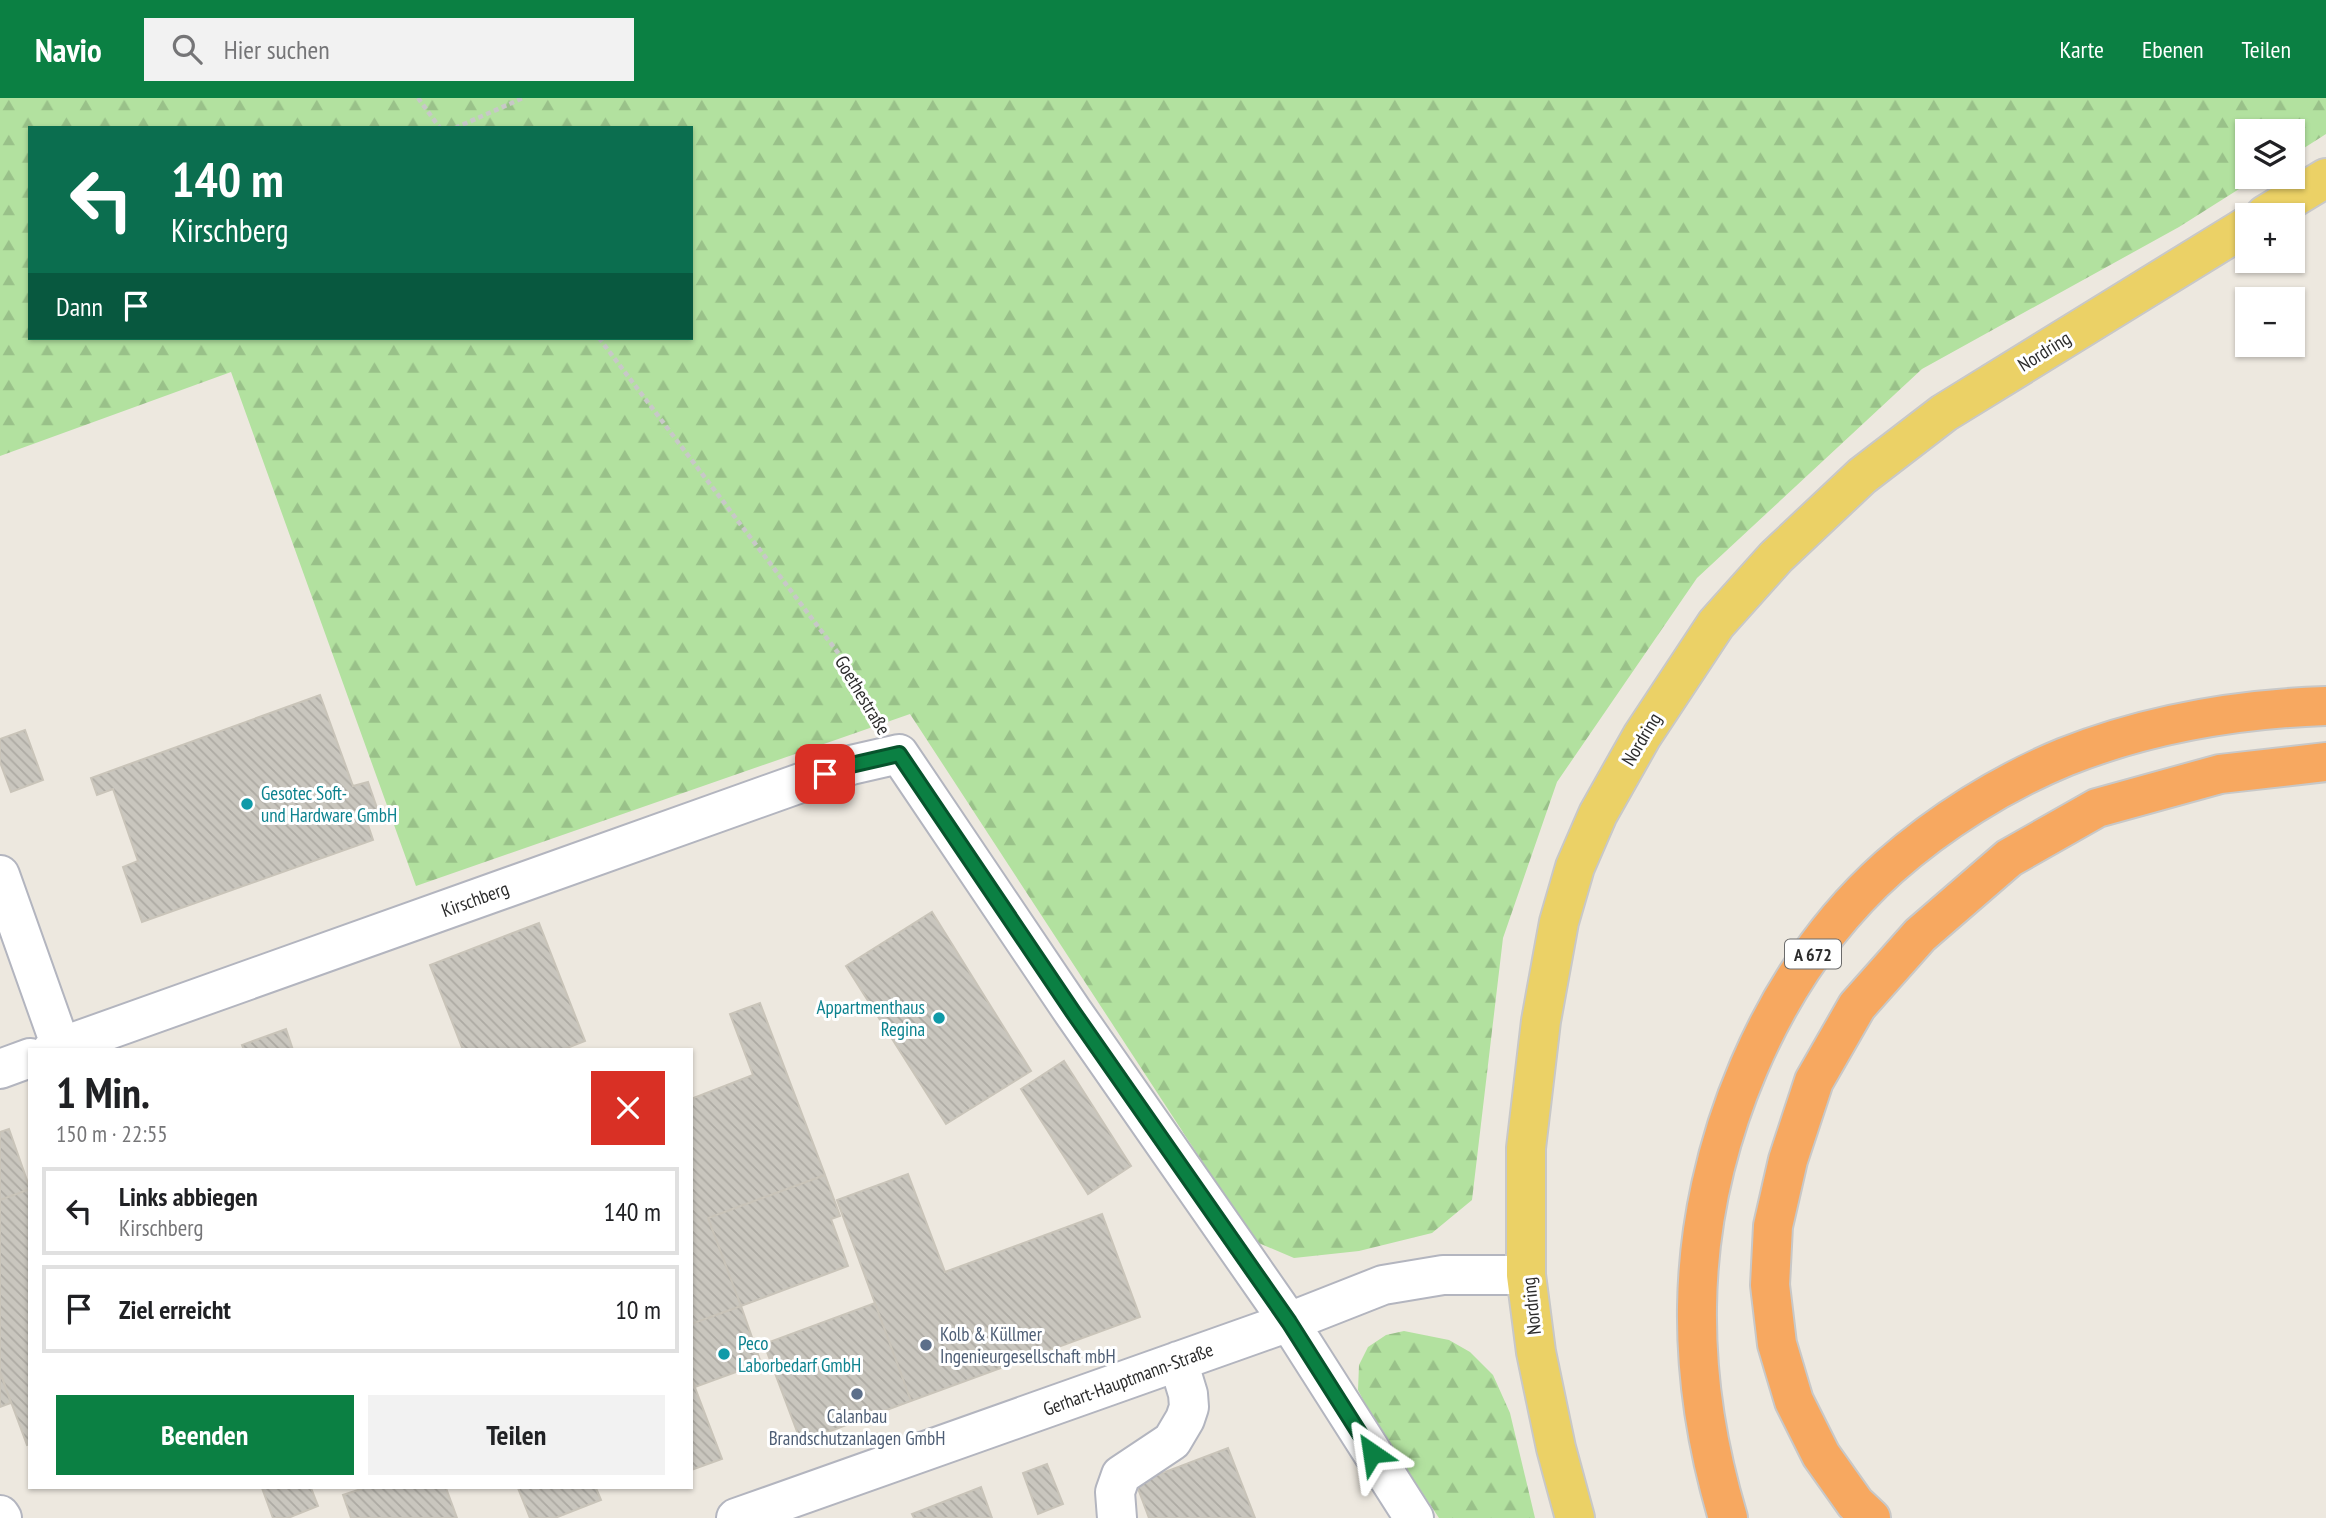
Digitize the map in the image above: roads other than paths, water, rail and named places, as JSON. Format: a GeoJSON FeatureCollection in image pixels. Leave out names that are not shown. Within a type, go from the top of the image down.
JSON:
{"type":"FeatureCollection","features":[{"type":"Feature","properties":{"kind":"highway","name":"A 672"},"geometry":{"type":"LineString","coordinates":[[1728,1518],[1709,1438],[1700,1372],[1697,1306],[1703,1233],[1716,1161],[1736,1095],[1766,1032],[1801,971],[1842,916],[1889,867],[1954,817],[2011,783],[2066,757],[2134,734],[2199,719],[2277,708],[2326,706]]}},
{"type":"Feature","properties":{"kind":"highway"},"geometry":{"type":"LineString","coordinates":[[1871,1518],[1855,1503],[1821,1455],[1794,1401],[1777,1344],[1770,1285],[1773,1226],[1788,1160],[1814,1081],[1857,1006],[1920,935],[2008,858],[2097,808],[2220,774],[2326,762]]}},
{"type":"Feature","properties":{"kind":"main road"},"geometry":{"type":"LineString","coordinates":[[2285,203],[2326,178]]}},
{"type":"Feature","properties":{"kind":"main road","name":"Nordring"},"geometry":{"type":"LineString","coordinates":[[1575,1518],[1556,1448],[1536,1352],[1527,1275],[1526,1149],[1541,1021],[1559,922],[1575,867],[1598,814],[1642,736],[1716,624],[1776,556],[1853,485],[1944,413],[2235,233]]}},
{"type":"Feature","properties":{"kind":"street","name":"Kirschberg"},"geometry":{"type":"LineString","coordinates":[[56,1048],[838,770],[899,754]]}},
{"type":"Feature","properties":{"kind":"street","name":"Goethestraße"},"geometry":{"type":"LineString","coordinates":[[899,754],[1073,1012],[1289,1322],[1414,1518]]}},
{"type":"Feature","properties":{"kind":"street"},"geometry":{"type":"LineString","coordinates":[[0,875],[47,1048]]}},
{"type":"Feature","properties":{"kind":"street","name":"Kirschberg"},"geometry":{"type":"LineString","coordinates":[[0,1069],[28,1058]]}},
{"type":"Feature","properties":{"kind":"street","name":"Gerhart-Hauptmann-Straße"},"geometry":{"type":"LineString","coordinates":[[736,1518],[1289,1322],[1383,1285],[1443,1275],[1527,1275]]}},
{"type":"Feature","properties":{"kind":"street"},"geometry":{"type":"LineString","coordinates":[[1117,1518],[1115,1492],[1121,1475],[1172,1441],[1185,1419],[1189,1407],[1188,1394],[1178,1361]]}},
{"type":"Feature","properties":{"kind":"place","name":"Gesotec Soft- und Hardware GmbH"},"geometry":{"type":"Point","coordinates":[247,804]}},
{"type":"Feature","properties":{"kind":"place","name":"Appartmenthaus Regina"},"geometry":{"type":"Point","coordinates":[939,1018]}},
{"type":"Feature","properties":{"kind":"place","name":"Kolb & Küllmer Ingenieurgesellschaft mbH"},"geometry":{"type":"Point","coordinates":[926,1345]}},
{"type":"Feature","properties":{"kind":"place","name":"Peco Laborbedarf GmbH"},"geometry":{"type":"Point","coordinates":[724,1354]}},
{"type":"Feature","properties":{"kind":"place","name":"Calanbau Brandschutzanlagen GmbH"},"geometry":{"type":"Point","coordinates":[857,1394]}}]}
